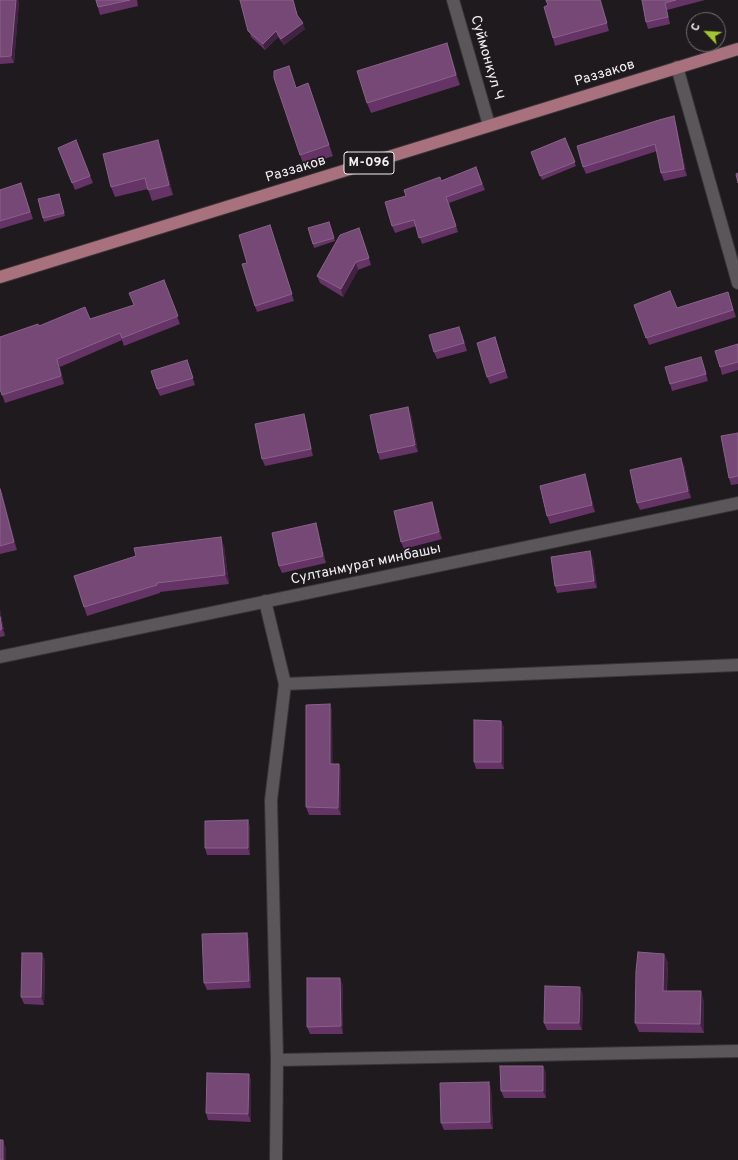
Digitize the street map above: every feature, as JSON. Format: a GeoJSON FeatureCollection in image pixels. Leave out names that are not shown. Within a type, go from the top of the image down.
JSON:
{"type":"FeatureCollection","features":[{"type":"Feature","properties":{"kind":"main road","name":"Раззаков"},"geometry":{"type":"LineString","coordinates":[[0,277],[738,49]]}},
{"type":"Feature","properties":{"kind":"street","name":"Суймонкул Ч"},"geometry":{"type":"LineString","coordinates":[[453,0],[489,125]]}},
{"type":"Feature","properties":{"kind":"street"},"geometry":{"type":"LineString","coordinates":[[677,67],[738,283]]}},
{"type":"Feature","properties":{"kind":"street","name":"Султанмурат минбашы"},"geometry":{"type":"LineString","coordinates":[[0,657],[738,503]]}},
{"type":"Feature","properties":{"kind":"street"},"geometry":{"type":"LineString","coordinates":[[266,601],[285,684],[271,800],[277,1060],[276,1160]]}},
{"type":"Feature","properties":{"kind":"street"},"geometry":{"type":"LineString","coordinates":[[285,684],[738,665]]}},
{"type":"Feature","properties":{"kind":"street"},"geometry":{"type":"LineString","coordinates":[[277,1060],[738,1051]]}},
{"type":"Feature","properties":{"kind":"building"},"geometry":{"type":"Polygon","coordinates":[[[0,0],[16,0],[11,56],[0,57],[0,0]]]}},
{"type":"Feature","properties":{"kind":"building"},"geometry":{"type":"Polygon","coordinates":[[[96,0],[130,0],[98,7],[96,0]]]}},
{"type":"Feature","properties":{"kind":"building"},"geometry":{"type":"Polygon","coordinates":[[[240,0],[293,0],[297,15],[303,23],[281,39],[276,31],[263,44],[248,31],[240,0]]]}},
{"type":"Feature","properties":{"kind":"building"},"geometry":{"type":"Polygon","coordinates":[[[546,0],[600,0],[607,23],[553,38],[544,7],[548,5],[546,0]]]}},
{"type":"Feature","properties":{"kind":"building"},"geometry":{"type":"Polygon","coordinates":[[[642,0],[676,0],[665,3],[668,17],[646,22],[642,0]]]}},
{"type":"Feature","properties":{"kind":"building"},"geometry":{"type":"Polygon","coordinates":[[[447,43],[456,75],[367,103],[357,71],[447,43]]]}},
{"type":"Feature","properties":{"kind":"building"},"geometry":{"type":"Polygon","coordinates":[[[289,66],[296,88],[308,83],[329,145],[300,155],[274,78],[274,71],[289,66]]]}},
{"type":"Feature","properties":{"kind":"building"},"geometry":{"type":"Polygon","coordinates":[[[674,116],[684,169],[661,173],[655,144],[583,167],[577,146],[674,116]]]}},
{"type":"Feature","properties":{"kind":"building"},"geometry":{"type":"Polygon","coordinates":[[[565,138],[575,162],[540,176],[531,152],[565,138]]]}},
{"type":"Feature","properties":{"kind":"building"},"geometry":{"type":"Polygon","coordinates":[[[76,140],[90,176],[72,183],[58,148],[76,140]]]}},
{"type":"Feature","properties":{"kind":"building"},"geometry":{"type":"Polygon","coordinates":[[[158,140],[169,185],[148,190],[145,178],[111,187],[103,154],[158,140]]]}},
{"type":"Feature","properties":{"kind":"building"},"geometry":{"type":"Polygon","coordinates":[[[476,167],[482,184],[446,197],[456,226],[419,238],[414,220],[392,226],[385,202],[406,196],[404,190],[440,177],[441,181],[476,167]]]}},
{"type":"Feature","properties":{"kind":"building"},"geometry":{"type":"Polygon","coordinates":[[[21,183],[30,212],[0,221],[0,190],[21,183]]]}},
{"type":"Feature","properties":{"kind":"building"},"geometry":{"type":"Polygon","coordinates":[[[59,194],[64,213],[43,218],[38,199],[59,194]]]}},
{"type":"Feature","properties":{"kind":"building"},"geometry":{"type":"Polygon","coordinates":[[[329,222],[334,238],[313,244],[308,228],[329,222]]]}},
{"type":"Feature","properties":{"kind":"building"},"geometry":{"type":"Polygon","coordinates":[[[270,225],[292,294],[255,306],[242,264],[247,263],[239,235],[270,225]]]}},
{"type":"Feature","properties":{"kind":"building"},"geometry":{"type":"Polygon","coordinates":[[[359,228],[369,258],[356,262],[341,289],[317,276],[340,235],[359,228]]]}},
{"type":"Feature","properties":{"kind":"building"},"geometry":{"type":"Polygon","coordinates":[[[164,280],[178,316],[122,338],[120,333],[57,359],[61,376],[2,395],[0,389],[0,337],[38,324],[39,326],[85,307],[90,319],[134,305],[129,293],[164,280]]]}},
{"type":"Feature","properties":{"kind":"building"},"geometry":{"type":"Polygon","coordinates":[[[670,291],[677,308],[728,292],[733,310],[646,338],[634,305],[670,291]]]}},
{"type":"Feature","properties":{"kind":"building"},"geometry":{"type":"Polygon","coordinates":[[[459,327],[464,343],[434,352],[429,335],[459,327]]]}},
{"type":"Feature","properties":{"kind":"building"},"geometry":{"type":"Polygon","coordinates":[[[495,337],[505,371],[487,377],[477,343],[495,337]]]}},
{"type":"Feature","properties":{"kind":"building"},"geometry":{"type":"Polygon","coordinates":[[[738,344],[738,362],[720,367],[715,351],[738,344]]]}},
{"type":"Feature","properties":{"kind":"building"},"geometry":{"type":"Polygon","coordinates":[[[701,357],[706,374],[670,384],[665,367],[701,357]]]}},
{"type":"Feature","properties":{"kind":"building"},"geometry":{"type":"Polygon","coordinates":[[[187,360],[193,378],[157,389],[151,371],[187,360]]]}},
{"type":"Feature","properties":{"kind":"building"},"geometry":{"type":"Polygon","coordinates":[[[408,407],[415,445],[378,453],[370,415],[408,407]]]}},
{"type":"Feature","properties":{"kind":"building"},"geometry":{"type":"Polygon","coordinates":[[[304,414],[311,449],[262,459],[255,424],[304,414]]]}},
{"type":"Feature","properties":{"kind":"building"},"geometry":{"type":"Polygon","coordinates":[[[738,433],[738,476],[729,478],[721,436],[738,433]]]}},
{"type":"Feature","properties":{"kind":"building"},"geometry":{"type":"Polygon","coordinates":[[[681,458],[688,491],[637,503],[630,470],[681,458]]]}},
{"type":"Feature","properties":{"kind":"building"},"geometry":{"type":"Polygon","coordinates":[[[585,474],[592,505],[547,516],[540,486],[585,474]]]}},
{"type":"Feature","properties":{"kind":"building"},"geometry":{"type":"Polygon","coordinates":[[[0,489],[14,542],[0,546],[0,489]]]}},
{"type":"Feature","properties":{"kind":"building"},"geometry":{"type":"Polygon","coordinates":[[[432,502],[439,532],[401,542],[394,511],[432,502]]]}},
{"type":"Feature","properties":{"kind":"building"},"geometry":{"type":"Polygon","coordinates":[[[316,523],[323,556],[279,566],[272,533],[316,523]]]}},
{"type":"Feature","properties":{"kind":"building"},"geometry":{"type":"Polygon","coordinates":[[[221,537],[225,575],[157,583],[157,585],[84,607],[74,576],[136,556],[134,548],[221,537]]]}},
{"type":"Feature","properties":{"kind":"building"},"geometry":{"type":"Polygon","coordinates":[[[590,551],[594,581],[555,586],[551,557],[590,551]]]}},
{"type":"Feature","properties":{"kind":"building"},"geometry":{"type":"Polygon","coordinates":[[[0,617],[2,629],[0,630],[0,617]]]}},
{"type":"Feature","properties":{"kind":"building"},"geometry":{"type":"Polygon","coordinates":[[[330,704],[330,764],[339,764],[338,808],[306,807],[306,705],[330,704]]]}},
{"type":"Feature","properties":{"kind":"building"},"geometry":{"type":"Polygon","coordinates":[[[474,720],[501,721],[501,762],[474,762],[474,720]]]}},
{"type":"Feature","properties":{"kind":"building"},"geometry":{"type":"Polygon","coordinates":[[[248,820],[248,848],[205,848],[205,821],[248,820]]]}},
{"type":"Feature","properties":{"kind":"building"},"geometry":{"type":"Polygon","coordinates":[[[247,933],[249,981],[204,983],[202,934],[247,933]]]}},
{"type":"Feature","properties":{"kind":"building"},"geometry":{"type":"Polygon","coordinates":[[[638,952],[664,954],[663,991],[701,991],[700,1024],[635,1023],[638,952]]]}},
{"type":"Feature","properties":{"kind":"building"},"geometry":{"type":"Polygon","coordinates":[[[22,953],[42,953],[41,997],[21,997],[22,953]]]}},
{"type":"Feature","properties":{"kind":"building"},"geometry":{"type":"Polygon","coordinates":[[[307,978],[340,978],[341,1026],[307,1027],[307,978]]]}},
{"type":"Feature","properties":{"kind":"building"},"geometry":{"type":"Polygon","coordinates":[[[545,986],[580,987],[579,1023],[544,1023],[545,986]]]}},
{"type":"Feature","properties":{"kind":"building"},"geometry":{"type":"Polygon","coordinates":[[[500,1066],[543,1066],[543,1091],[501,1091],[500,1066]]]}},
{"type":"Feature","properties":{"kind":"building"},"geometry":{"type":"Polygon","coordinates":[[[207,1073],[249,1074],[248,1114],[206,1113],[207,1073]]]}},
{"type":"Feature","properties":{"kind":"building"},"geometry":{"type":"Polygon","coordinates":[[[489,1082],[490,1122],[441,1123],[440,1083],[489,1082]]]}},
{"type":"Feature","properties":{"kind":"building"},"geometry":{"type":"Polygon","coordinates":[[[0,1140],[3,1140],[3,1160],[0,1160],[0,1140]]]}}]}
